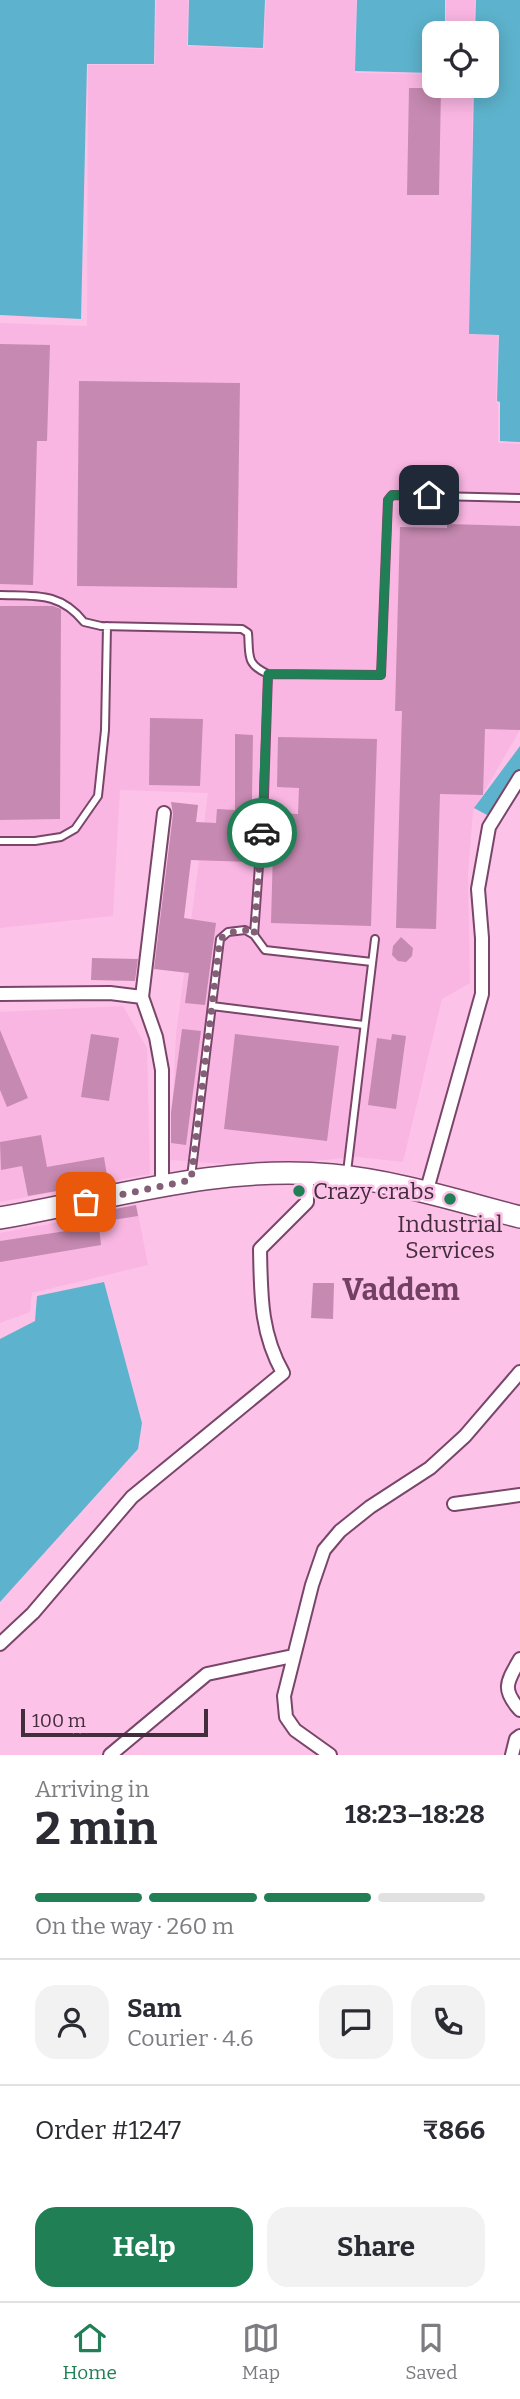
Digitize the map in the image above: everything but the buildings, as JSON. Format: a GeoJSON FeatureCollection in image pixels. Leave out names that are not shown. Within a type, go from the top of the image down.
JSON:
{"type":"FeatureCollection","features":[{"type":"Feature","properties":{"kind":"main road"},"geometry":{"type":"LineString","coordinates":[[0,1218],[191,1180],[266,1173],[346,1177],[397,1185],[520,1217]]}},
{"type":"Feature","properties":{"kind":"street"},"geometry":{"type":"LineString","coordinates":[[426,1193],[482,994],[482,938],[478,889],[489,827],[520,777]]}},
{"type":"Feature","properties":{"kind":"street"},"geometry":{"type":"LineString","coordinates":[[162,1186],[162,1070],[156,1037],[142,997],[164,813]]}},
{"type":"Feature","properties":{"kind":"street"},"geometry":{"type":"LineString","coordinates":[[0,994],[110,993],[142,997]]}},
{"type":"Feature","properties":{"kind":"street"},"geometry":{"type":"LineString","coordinates":[[0,1644],[33,1613],[132,1496],[282,1373],[270,1351],[262,1308],[260,1249],[307,1202],[307,1174]]}},
{"type":"Feature","properties":{"kind":"street"},"geometry":{"type":"LineString","coordinates":[[330,1755],[295,1730],[286,1717],[284,1696],[312,1585],[324,1550],[340,1531],[370,1507],[430,1468],[465,1436],[520,1372]]}},
{"type":"Feature","properties":{"kind":"street"},"geometry":{"type":"LineString","coordinates":[[454,1504],[520,1495]]}},
{"type":"Feature","properties":{"kind":"street"},"geometry":{"type":"LineString","coordinates":[[110,1755],[207,1674],[293,1656]]}},
{"type":"Feature","properties":{"kind":"street"},"geometry":{"type":"LineString","coordinates":[[520,1659],[507,1684],[507,1693],[520,1710]]}},
{"type":"Feature","properties":{"kind":"street"},"geometry":{"type":"LineString","coordinates":[[512,1755],[516,1739],[520,1736]]}},
{"type":"Feature","properties":{"kind":"lane"},"geometry":{"type":"LineString","coordinates":[[0,595],[62,601],[84,622],[107,626],[242,629],[248,633],[250,661],[256,668],[268,674],[381,675],[388,500],[392,495],[520,498]]}},
{"type":"Feature","properties":{"kind":"lane"},"geometry":{"type":"LineString","coordinates":[[0,841],[35,841],[61,837],[75,829],[98,796],[104,744],[107,626]]}},
{"type":"Feature","properties":{"kind":"lane"},"geometry":{"type":"LineString","coordinates":[[254,935],[264,796],[268,674]]}},
{"type":"Feature","properties":{"kind":"lane"},"geometry":{"type":"LineString","coordinates":[[191,1180],[220,939],[228,933],[245,930],[254,935],[265,950],[372,962]]}},
{"type":"Feature","properties":{"kind":"lane"},"geometry":{"type":"LineString","coordinates":[[346,1177],[375,939]]}},
{"type":"Feature","properties":{"kind":"lane"},"geometry":{"type":"LineString","coordinates":[[212,1006],[364,1026]]}},
{"type":"Feature","properties":{"kind":"shaded area"},"geometry":{"type":"Polygon","coordinates":[[[156,0],[188,0],[187,46],[264,49],[266,0],[356,0],[355,73],[422,74],[422,98],[473,98],[469,335],[498,335],[498,443],[520,444],[520,730],[473,811],[468,874],[470,983],[442,999],[403,1162],[357,1157],[257,1166],[170,1160],[176,1034],[208,793],[120,790],[113,916],[0,928],[0,323],[87,326],[88,65],[155,65],[156,0]]]}},
{"type":"Feature","properties":{"kind":"shaded area"},"geometry":{"type":"Polygon","coordinates":[[[446,0],[475,0],[474,21],[446,21],[446,0]]]}},
{"type":"Feature","properties":{"kind":"shaded area"},"geometry":{"type":"Polygon","coordinates":[[[123,1006],[147,1048],[150,1174],[0,1202],[0,1012],[123,1006]]]}},
{"type":"Feature","properties":{"kind":"shaded area"},"geometry":{"type":"Polygon","coordinates":[[[137,1208],[148,1265],[32,1293],[30,1312],[0,1323],[0,1233],[137,1208]]]}},
{"type":"Feature","properties":{"kind":"water"},"geometry":{"type":"Polygon","coordinates":[[[0,0],[155,0],[154,64],[87,64],[81,319],[0,315],[0,0]]]}},
{"type":"Feature","properties":{"kind":"water"},"geometry":{"type":"Polygon","coordinates":[[[189,0],[265,0],[263,48],[188,45],[189,0]]]}},
{"type":"Feature","properties":{"kind":"water"},"geometry":{"type":"Polygon","coordinates":[[[357,0],[445,0],[445,21],[422,21],[422,73],[355,71],[357,0]]]}},
{"type":"Feature","properties":{"kind":"water"},"geometry":{"type":"Polygon","coordinates":[[[476,0],[520,0],[520,442],[500,441],[500,402],[497,401],[499,335],[469,334],[474,98],[499,98],[499,21],[475,21],[476,0]]]}},
{"type":"Feature","properties":{"kind":"water"},"geometry":{"type":"Polygon","coordinates":[[[520,746],[520,772],[487,815],[474,808],[520,746]]]}},
{"type":"Feature","properties":{"kind":"water"},"geometry":{"type":"Polygon","coordinates":[[[104,1282],[142,1423],[138,1449],[0,1602],[0,1339],[35,1321],[37,1296],[104,1282]]]}},
{"type":"Feature","properties":{"kind":"way so far"},"geometry":{"type":"LineString","coordinates":[[86,1202],[191,1180],[220,939],[228,933],[245,930],[254,935],[262,833]]}},
{"type":"Feature","properties":{"kind":"place","name":"Crazy crabs"},"geometry":{"type":"Point","coordinates":[299,1191]}},
{"type":"Feature","properties":{"kind":"place","name":"Industrial Services"},"geometry":{"type":"Point","coordinates":[450,1199]}},
{"type":"Feature","properties":{"kind":"district","name":"Vaddem"},"geometry":{"type":"Point","coordinates":[401,1290]}},
{"type":"Feature","properties":{"kind":"route"},"geometry":{"type":"LineString","coordinates":[[262,833],[268,674],[381,675],[388,500],[392,495],[429,495]]}}]}
